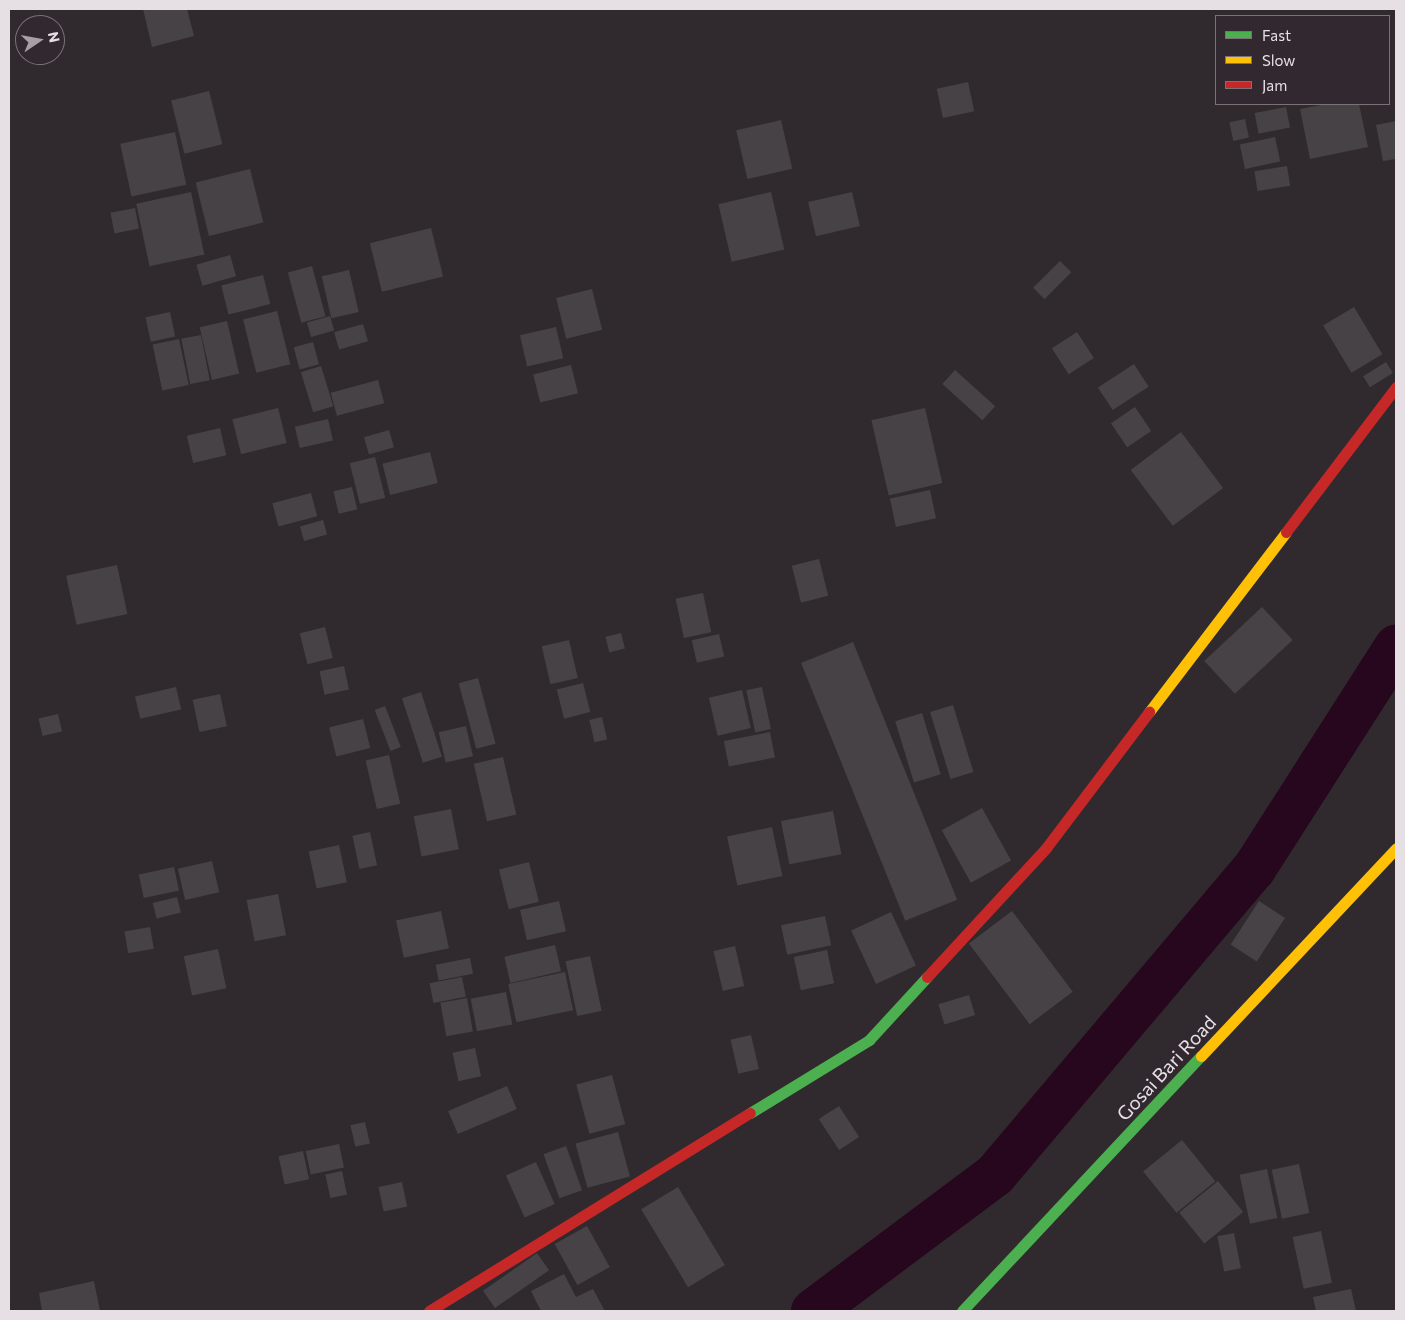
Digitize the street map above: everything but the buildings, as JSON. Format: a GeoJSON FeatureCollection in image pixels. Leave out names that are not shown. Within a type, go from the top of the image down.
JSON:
{"type":"FeatureCollection","features":[{"type":"Feature","properties":{"kind":"street"},"geometry":{"type":"LineString","coordinates":[[429,1311],[869,1040],[1046,848],[1396,387]]}},
{"type":"Feature","properties":{"kind":"street","name":"Gosai Bari Road"},"geometry":{"type":"LineString","coordinates":[[962,1311],[1396,848]]}},
{"type":"Feature","properties":{"kind":"waterway"},"geometry":{"type":"LineString","coordinates":[[813,1311],[995,1175],[1254,869],[1396,647]]}},
{"type":"Feature","properties":{"kind":"traffic: fast"},"geometry":{"type":"LineString","coordinates":[[750,1113],[869,1040],[927,977]]}},
{"type":"Feature","properties":{"kind":"traffic: fast"},"geometry":{"type":"LineString","coordinates":[[962,1311],[1201,1056]]}},
{"type":"Feature","properties":{"kind":"traffic: slow"},"geometry":{"type":"LineString","coordinates":[[1149,712],[1286,532]]}},
{"type":"Feature","properties":{"kind":"traffic: slow"},"geometry":{"type":"LineString","coordinates":[[1201,1056],[1396,848]]}},
{"type":"Feature","properties":{"kind":"traffic: jam"},"geometry":{"type":"LineString","coordinates":[[1286,532],[1396,387]]}},
{"type":"Feature","properties":{"kind":"traffic: jam"},"geometry":{"type":"LineString","coordinates":[[927,977],[1046,848],[1149,712]]}},
{"type":"Feature","properties":{"kind":"traffic: jam"},"geometry":{"type":"LineString","coordinates":[[429,1311],[750,1113]]}}]}
